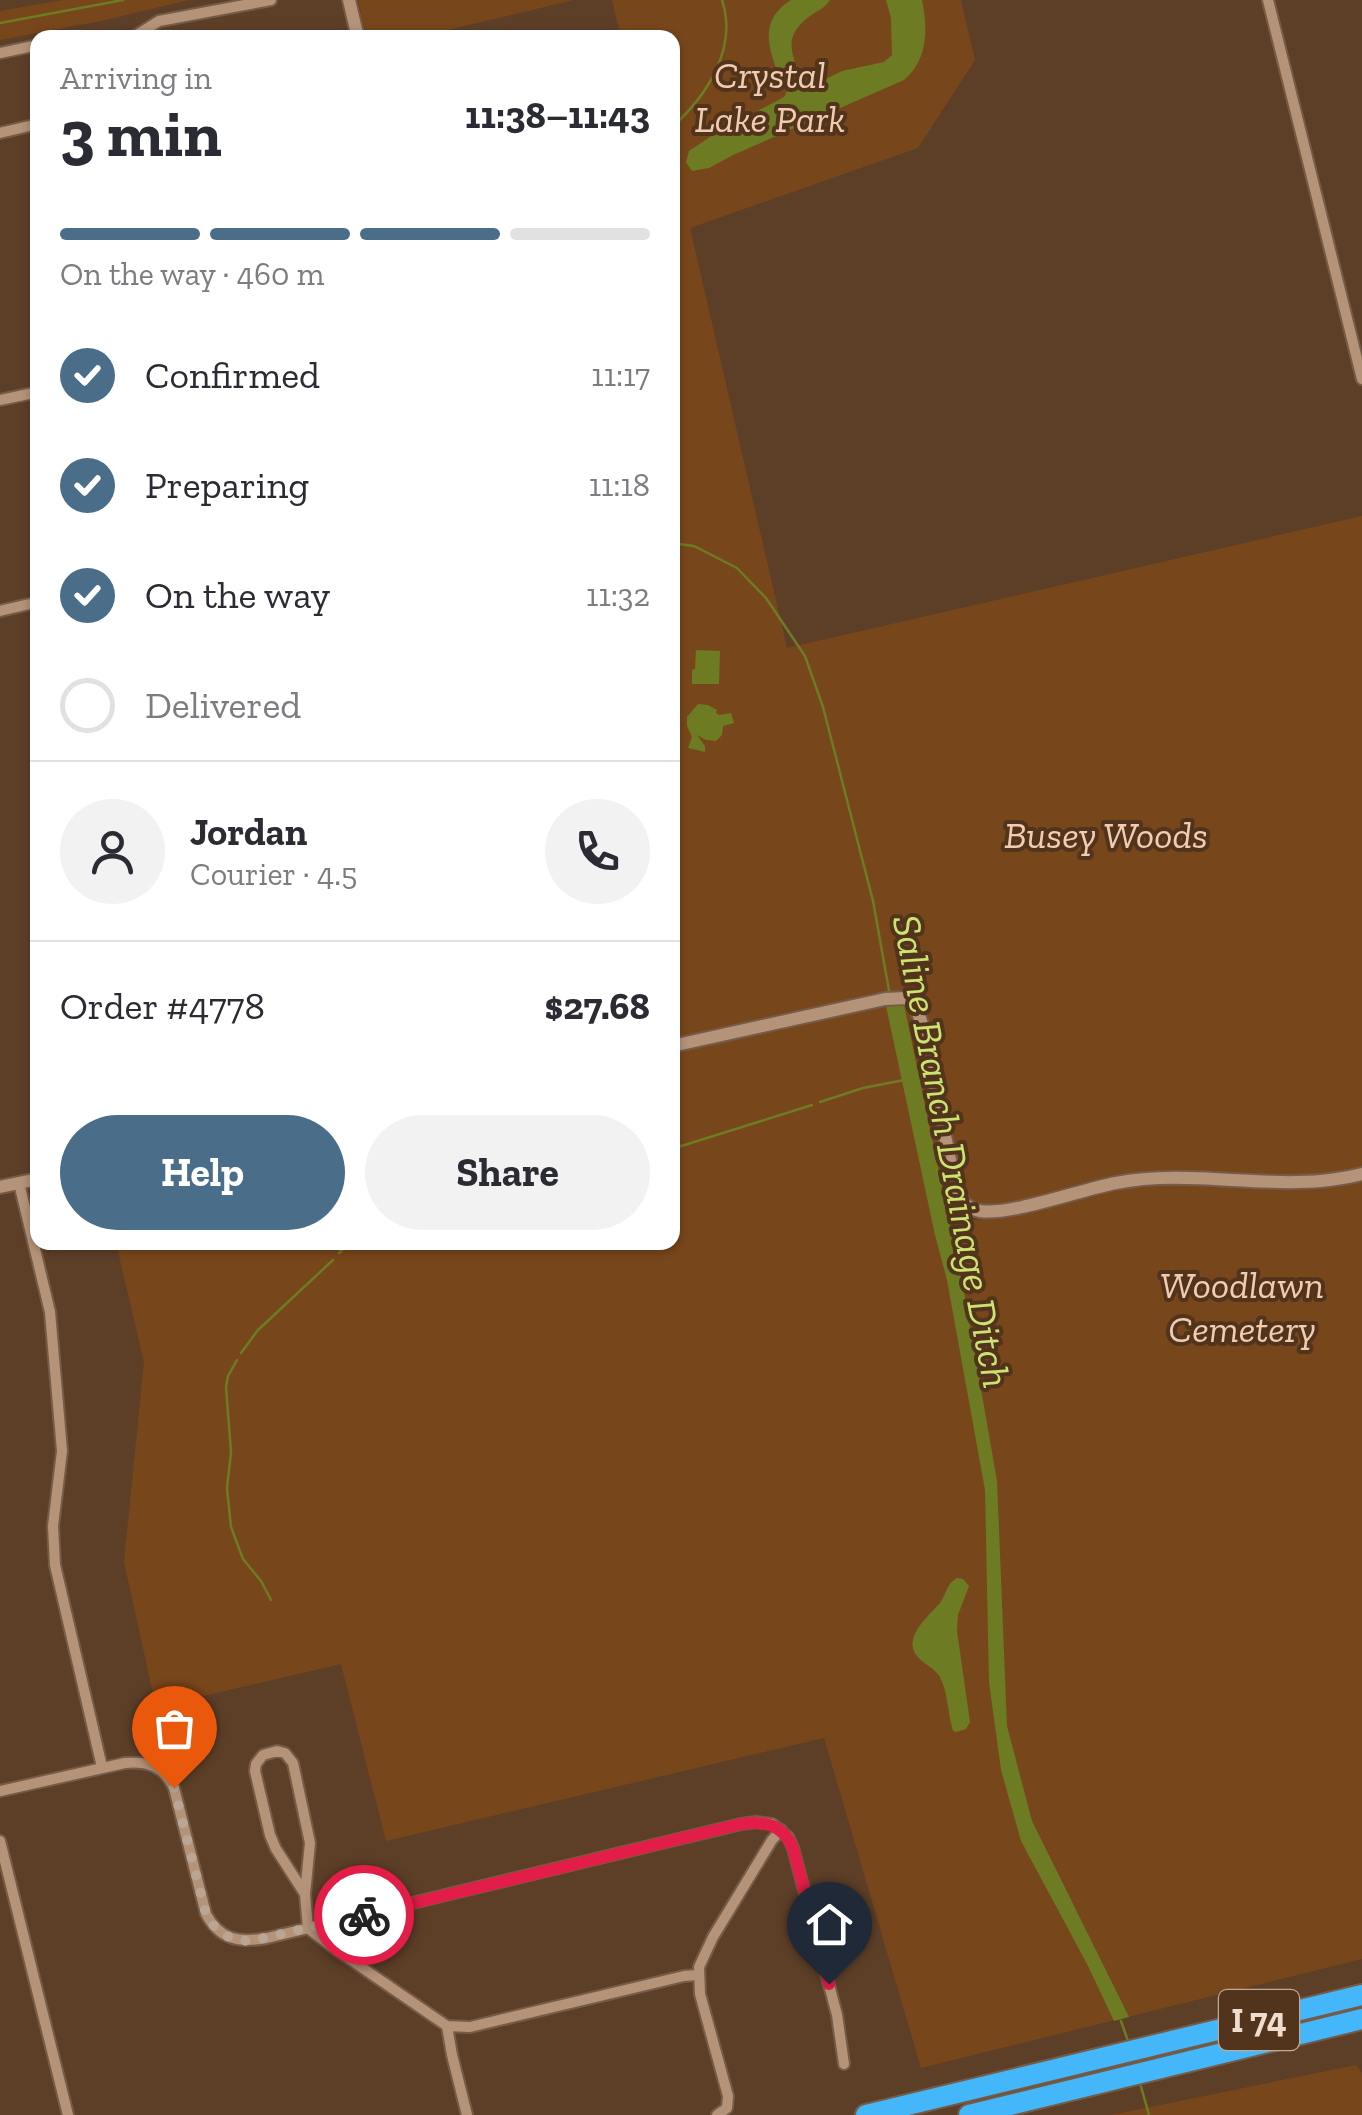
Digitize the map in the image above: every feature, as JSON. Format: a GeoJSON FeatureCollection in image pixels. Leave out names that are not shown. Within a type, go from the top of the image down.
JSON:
{"type":"FeatureCollection","features":[{"type":"Feature","properties":{"kind":"highway","name":"I 74"},"geometry":{"type":"LineString","coordinates":[[866,2115],[1362,1996]]}},
{"type":"Feature","properties":{"kind":"highway","name":"I 74"},"geometry":{"type":"LineString","coordinates":[[969,2115],[1362,2019]]}},
{"type":"Feature","properties":{"kind":"street"},"geometry":{"type":"LineString","coordinates":[[145,30],[159,21],[270,0]]}},
{"type":"Feature","properties":{"kind":"street"},"geometry":{"type":"LineString","coordinates":[[349,0],[356,30]]}},
{"type":"Feature","properties":{"kind":"street"},"geometry":{"type":"LineString","coordinates":[[1268,0],[1357,338],[1362,379]]}},
{"type":"Feature","properties":{"kind":"street"},"geometry":{"type":"LineString","coordinates":[[0,53],[30,47]]}},
{"type":"Feature","properties":{"kind":"street"},"geometry":{"type":"LineString","coordinates":[[0,132],[30,126]]}},
{"type":"Feature","properties":{"kind":"street"},"geometry":{"type":"LineString","coordinates":[[0,400],[30,394]]}},
{"type":"Feature","properties":{"kind":"street"},"geometry":{"type":"LineString","coordinates":[[0,611],[30,604]]}},
{"type":"Feature","properties":{"kind":"street"},"geometry":{"type":"LineString","coordinates":[[680,1044],[889,998],[907,998],[919,1012],[959,1196],[970,1208],[988,1212],[1156,1177],[1284,1182],[1362,1174]]}},
{"type":"Feature","properties":{"kind":"street"},"geometry":{"type":"LineString","coordinates":[[0,1188],[30,1181]]}},
{"type":"Feature","properties":{"kind":"street"},"geometry":{"type":"LineString","coordinates":[[19,1183],[30,1227]]}},
{"type":"Feature","properties":{"kind":"street"},"geometry":{"type":"LineString","coordinates":[[36,1250],[54,1333],[62,1451],[54,1526],[55,1565],[102,1767]]}},
{"type":"Feature","properties":{"kind":"street"},"geometry":{"type":"LineString","coordinates":[[305,1894],[270,1835],[256,1771],[259,1759],[268,1752],[285,1753],[294,1763],[310,1842],[305,1894],[308,1928],[447,2026],[470,2027],[698,1975]]}},
{"type":"Feature","properties":{"kind":"street"},"geometry":{"type":"LineString","coordinates":[[0,1791],[102,1767],[152,1764],[166,1774],[177,1797],[206,1914],[216,1930],[230,1938],[251,1941],[741,1824],[763,1822],[782,1830],[798,1862],[837,2014],[844,2064]]}},
{"type":"Feature","properties":{"kind":"street"},"geometry":{"type":"LineString","coordinates":[[717,2115],[728,2102],[698,1975],[713,1937],[782,1830]]}},
{"type":"Feature","properties":{"kind":"street"},"geometry":{"type":"LineString","coordinates":[[0,1841],[68,2115]]}},
{"type":"Feature","properties":{"kind":"street"},"geometry":{"type":"LineString","coordinates":[[447,2026],[467,2115]]}},
{"type":"Feature","properties":{"kind":"green space"},"geometry":{"type":"Polygon","coordinates":[[[63,0],[189,0],[101,21],[30,30],[30,34],[0,40],[0,11],[63,0]]]}},
{"type":"Feature","properties":{"kind":"green space"},"geometry":{"type":"Polygon","coordinates":[[[358,0],[574,0],[448,30],[364,30],[358,0]]]}},
{"type":"Feature","properties":{"kind":"green space","name":"Busey Woods"},"geometry":{"type":"Polygon","coordinates":[[[612,0],[961,0],[975,60],[918,148],[690,228],[787,648],[1362,516],[1362,1174],[1342,1178],[1181,1177],[1003,1210],[964,1204],[911,1000],[680,1041],[680,30],[619,30],[612,0]]]}},
{"type":"Feature","properties":{"kind":"green space","name":"Woodlawn Cemetery"},"geometry":{"type":"Polygon","coordinates":[[[901,1003],[913,1012],[958,1223],[1159,1182],[1362,1178],[1362,1959],[921,2068],[824,1738],[386,1841],[341,1664],[156,1707],[124,1562],[144,1362],[118,1250],[680,1250],[680,1050],[901,1003]]]}},
{"type":"Feature","properties":{"kind":"green space"},"geometry":{"type":"Polygon","coordinates":[[[1356,2065],[1362,2073],[1362,2115],[1111,2115],[1356,2065]]]}},
{"type":"Feature","properties":{"kind":"shaded area"},"geometry":{"type":"Polygon","coordinates":[[[791,0],[830,0],[801,24],[792,38],[800,78],[813,85],[842,71],[884,62],[892,55],[891,18],[886,0],[922,0],[925,33],[918,63],[904,80],[709,168],[692,171],[686,162],[689,151],[784,97],[787,91],[773,59],[769,33],[777,12],[791,0]]]}},
{"type":"Feature","properties":{"kind":"shaded area"},"geometry":{"type":"Polygon","coordinates":[[[696,650],[720,651],[719,684],[692,684],[696,650]]]}},
{"type":"Feature","properties":{"kind":"shaded area"},"geometry":{"type":"Polygon","coordinates":[[[698,704],[708,705],[719,715],[731,713],[734,723],[723,726],[716,741],[697,735],[705,752],[688,748],[692,737],[687,717],[698,704]]]}},
{"type":"Feature","properties":{"kind":"shaded area"},"geometry":{"type":"Polygon","coordinates":[[[901,1003],[963,1286],[997,1481],[1007,1726],[1032,1821],[1129,2017],[1114,2021],[1021,1841],[1001,1770],[989,1682],[985,1490],[947,1280],[886,1006],[901,1003]]]}},
{"type":"Feature","properties":{"kind":"shaded area"},"geometry":{"type":"Polygon","coordinates":[[[957,1578],[969,1586],[958,1615],[957,1631],[970,1722],[966,1729],[956,1732],[940,1677],[917,1656],[913,1642],[919,1627],[957,1578]]]}},
{"type":"Feature","properties":{"kind":"waterway","name":"Saline Branch Drainage Ditch"},"geometry":{"type":"LineString","coordinates":[[0,23],[123,0]]}},
{"type":"Feature","properties":{"kind":"waterway","name":"Saline Branch Drainage Ditch"},"geometry":{"type":"LineString","coordinates":[[680,120],[707,86],[722,53],[726,36],[722,0]]}},
{"type":"Feature","properties":{"kind":"waterway","name":"Saline Branch Drainage Ditch"},"geometry":{"type":"LineString","coordinates":[[680,544],[694,546],[737,568],[766,598],[805,656],[823,707],[873,901],[890,996]]}},
{"type":"Feature","properties":{"kind":"waterway"},"geometry":{"type":"LineString","coordinates":[[820,1102],[904,1080]]}},
{"type":"Feature","properties":{"kind":"waterway"},"geometry":{"type":"LineString","coordinates":[[680,1146],[812,1105]]}},
{"type":"Feature","properties":{"kind":"waterway"},"geometry":{"type":"LineString","coordinates":[[339,1253],[342,1250]]}},
{"type":"Feature","properties":{"kind":"waterway"},"geometry":{"type":"LineString","coordinates":[[241,1353],[258,1330],[333,1260]]}},
{"type":"Feature","properties":{"kind":"waterway"},"geometry":{"type":"LineString","coordinates":[[237,1360],[226,1387],[231,1527],[243,1559],[271,1600]]}},
{"type":"Feature","properties":{"kind":"waterway","name":"Saline Branch Drainage Ditch"},"geometry":{"type":"LineString","coordinates":[[1121,2021],[1128,2041]]}},
{"type":"Feature","properties":{"kind":"waterway","name":"Saline Branch Drainage Ditch"},"geometry":{"type":"LineString","coordinates":[[1140,2083],[1149,2115]]}},
{"type":"Feature","properties":{"kind":"way so far"},"geometry":{"type":"LineString","coordinates":[[174,1788],[198,1887],[206,1914],[216,1930],[239,1941],[251,1941],[364,1915]]}},
{"type":"Feature","properties":{"kind":"route"},"geometry":{"type":"LineString","coordinates":[[364,1915],[741,1824],[763,1822],[782,1830],[793,1848],[829,1984]]}},
{"type":"Feature","properties":{"kind":"park label","name":"Crystal Lake Park"},"geometry":{"type":"Point","coordinates":[770,97]}}]}
